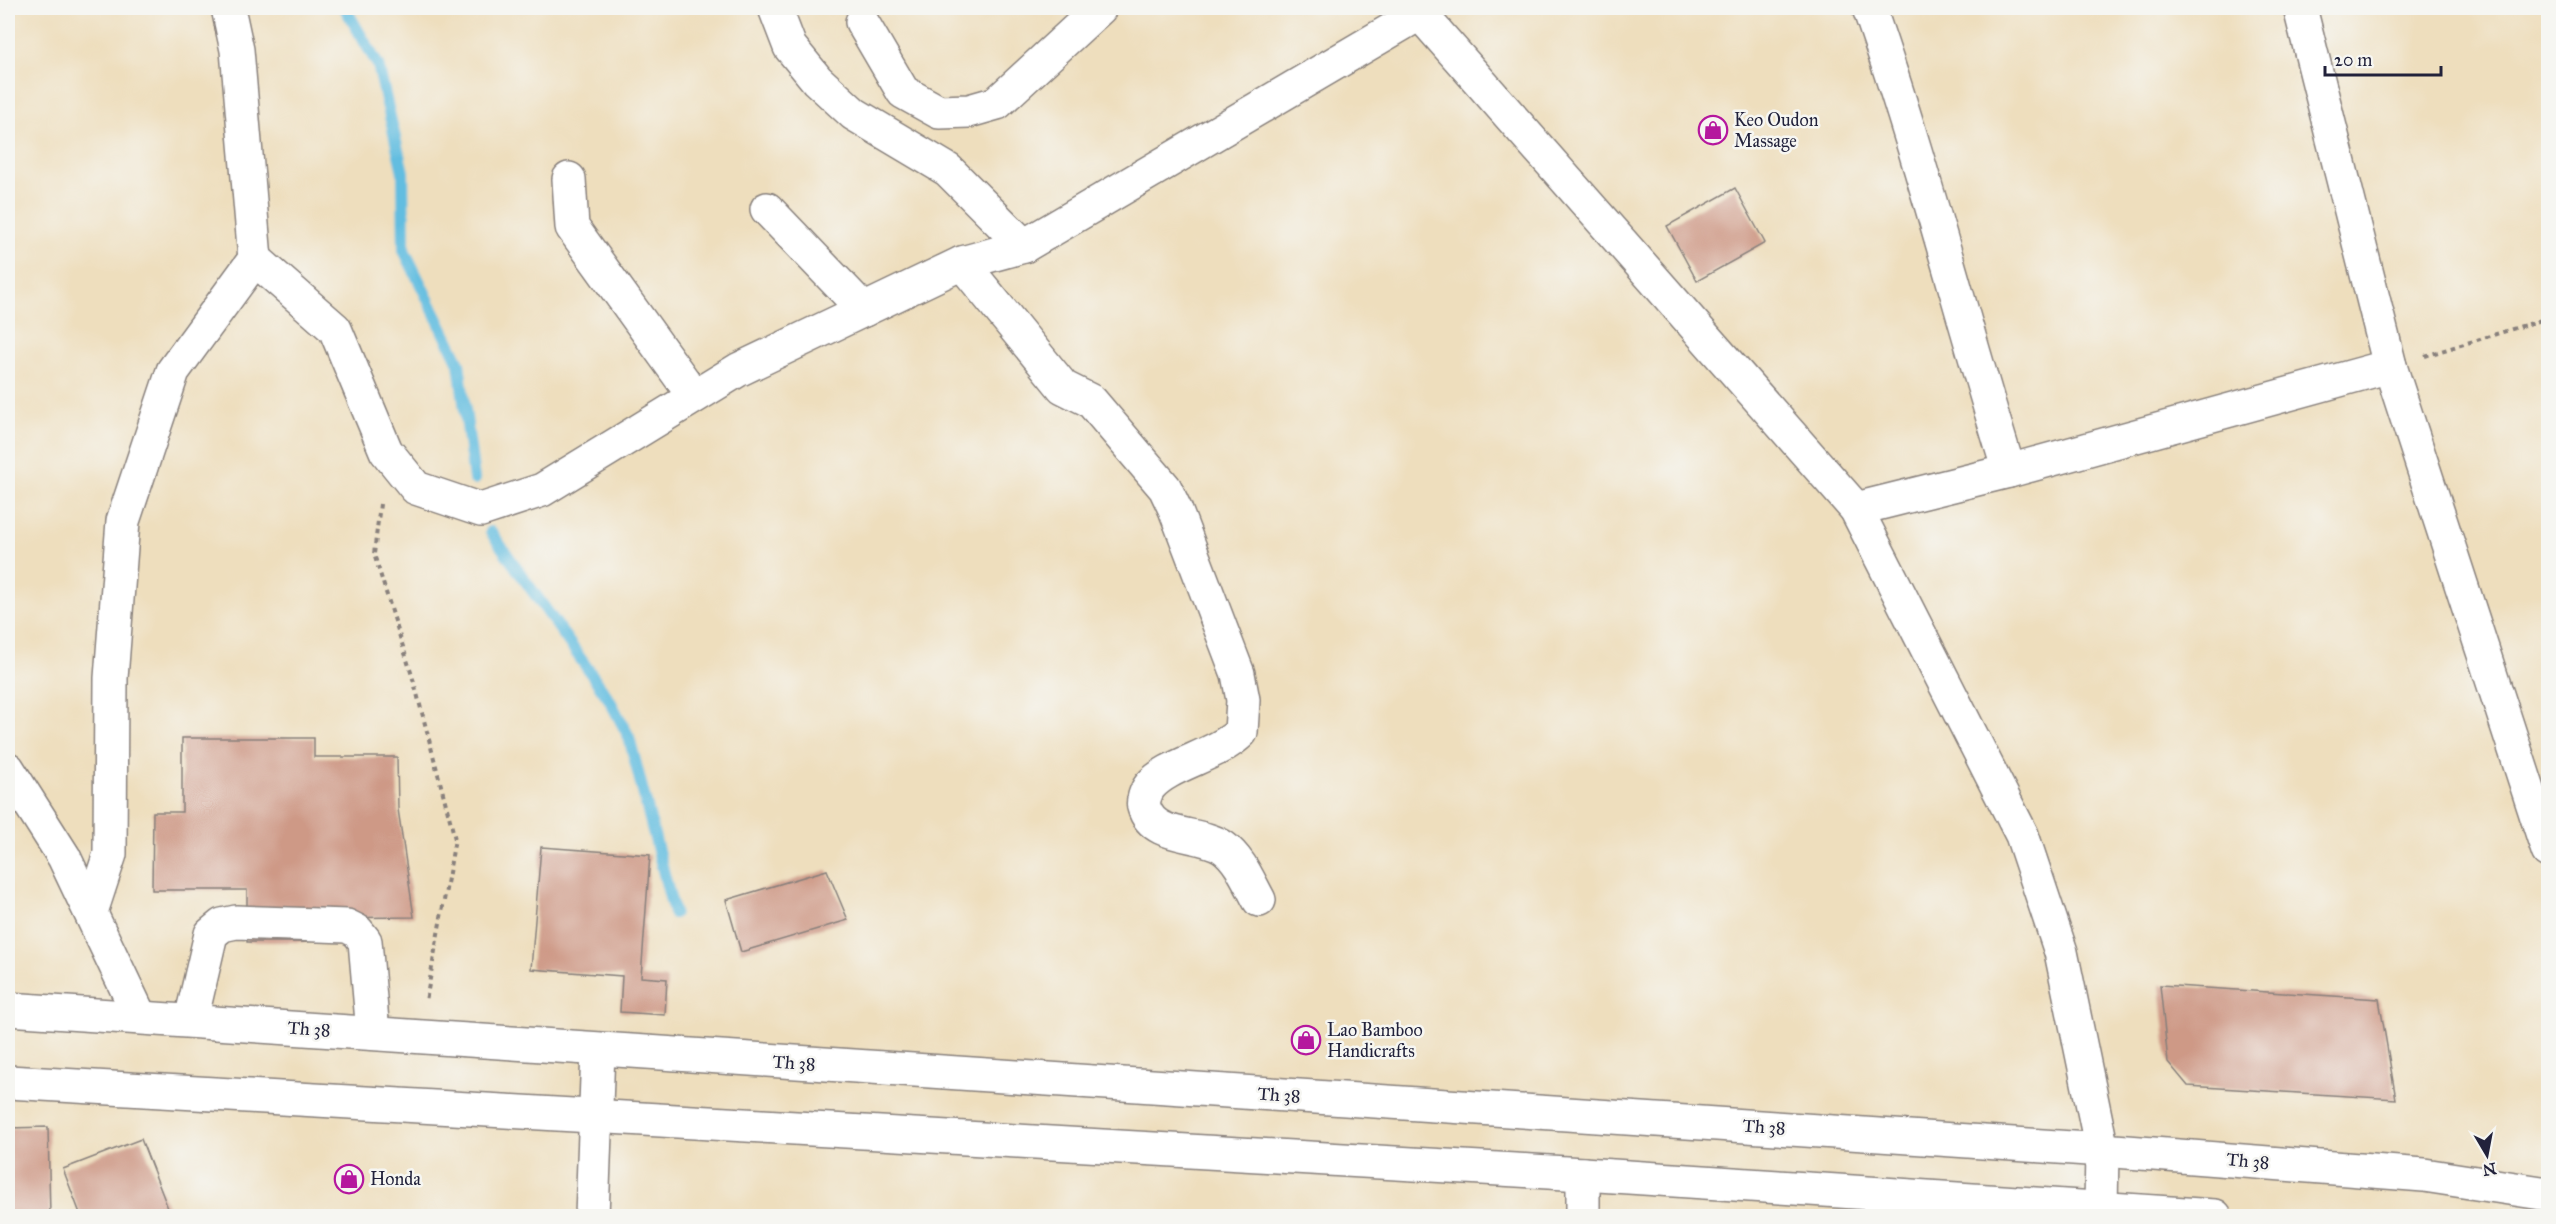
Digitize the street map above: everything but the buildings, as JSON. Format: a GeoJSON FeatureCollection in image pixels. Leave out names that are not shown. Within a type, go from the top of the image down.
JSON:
{"type":"FeatureCollection","features":[{"type":"Feature","properties":{"kind":"street"},"geometry":{"type":"LineString","coordinates":[[91,912],[110,854],[111,678],[123,521],[173,371],[255,259],[237,50],[228,8]]}},
{"type":"Feature","properties":{"kind":"street"},"geometry":{"type":"LineString","coordinates":[[775,8],[790,47],[817,80],[854,114],[948,170],[1024,246]]}},
{"type":"Feature","properties":{"kind":"street"},"geometry":{"type":"LineString","coordinates":[[862,22],[903,92],[939,112],[969,111],[997,103],[1100,8]]}},
{"type":"Feature","properties":{"kind":"street"},"geometry":{"type":"LineString","coordinates":[[1869,8],[1929,194],[1959,309],[2009,471]]}},
{"type":"Feature","properties":{"kind":"street"},"geometry":{"type":"LineString","coordinates":[[2301,8],[2390,366],[2548,851]]}},
{"type":"Feature","properties":{"kind":"street"},"geometry":{"type":"LineString","coordinates":[[255,259],[335,329],[386,452],[416,488],[481,510],[542,490],[738,370],[962,263],[1024,246],[1421,9],[1856,509],[2022,835],[2061,952],[2117,1211]]}},
{"type":"Feature","properties":{"kind":"street"},"geometry":{"type":"LineString","coordinates":[[569,179],[572,227],[694,396]]}},
{"type":"Feature","properties":{"kind":"street"},"geometry":{"type":"LineString","coordinates":[[766,209],[864,310]]}},
{"type":"Feature","properties":{"kind":"street"},"geometry":{"type":"LineString","coordinates":[[962,263],[1063,387],[1091,400],[1165,488],[1175,509],[1238,674],[1243,700],[1241,732],[1229,743],[1161,777],[1149,787],[1143,803],[1147,818],[1161,827],[1220,845],[1234,856],[1259,900]]}},
{"type":"Feature","properties":{"kind":"street"},"geometry":{"type":"LineString","coordinates":[[1856,509],[2009,471],[2390,366]]}},
{"type":"Feature","properties":{"kind":"street"},"geometry":{"type":"LineString","coordinates":[[8,770],[64,857],[140,1017]]}},
{"type":"Feature","properties":{"kind":"street"},"geometry":{"type":"LineString","coordinates":[[190,1020],[211,934],[222,925],[236,922],[347,926],[357,931],[365,941],[373,1033]]}},
{"type":"Feature","properties":{"kind":"street","name":"Th 38"},"geometry":{"type":"LineString","coordinates":[[8,1009],[2102,1149],[2424,1175],[2548,1194]]}},
{"type":"Feature","properties":{"kind":"street"},"geometry":{"type":"LineString","coordinates":[[592,1216],[598,1050]]}},
{"type":"Feature","properties":{"kind":"street"},"geometry":{"type":"LineString","coordinates":[[8,1082],[1583,1174],[2215,1216]]}},
{"type":"Feature","properties":{"kind":"street"},"geometry":{"type":"LineString","coordinates":[[1583,1174],[1583,1216]]}},
{"type":"Feature","properties":{"kind":"path"},"geometry":{"type":"LineString","coordinates":[[2390,366],[2548,318]]}},
{"type":"Feature","properties":{"kind":"path"},"geometry":{"type":"LineString","coordinates":[[386,452],[374,554],[414,682],[455,839],[420,1037]]}},
{"type":"Feature","properties":{"kind":"waterway"},"geometry":{"type":"LineString","coordinates":[[345,8],[378,65],[403,172],[404,250],[459,363],[474,479]]}},
{"type":"Feature","properties":{"kind":"waterway"},"geometry":{"type":"LineString","coordinates":[[491,532],[609,699],[629,737],[674,913]]}},
{"type":"Feature","properties":{"kind":"place","name":"Keo Oudon Massage"},"geometry":{"type":"Point","coordinates":[1713,130]}},
{"type":"Feature","properties":{"kind":"place","name":"Lao Bamboo Handicrafts"},"geometry":{"type":"Point","coordinates":[1306,1040]}},
{"type":"Feature","properties":{"kind":"place","name":"Honda"},"geometry":{"type":"Point","coordinates":[349,1179]}}]}
